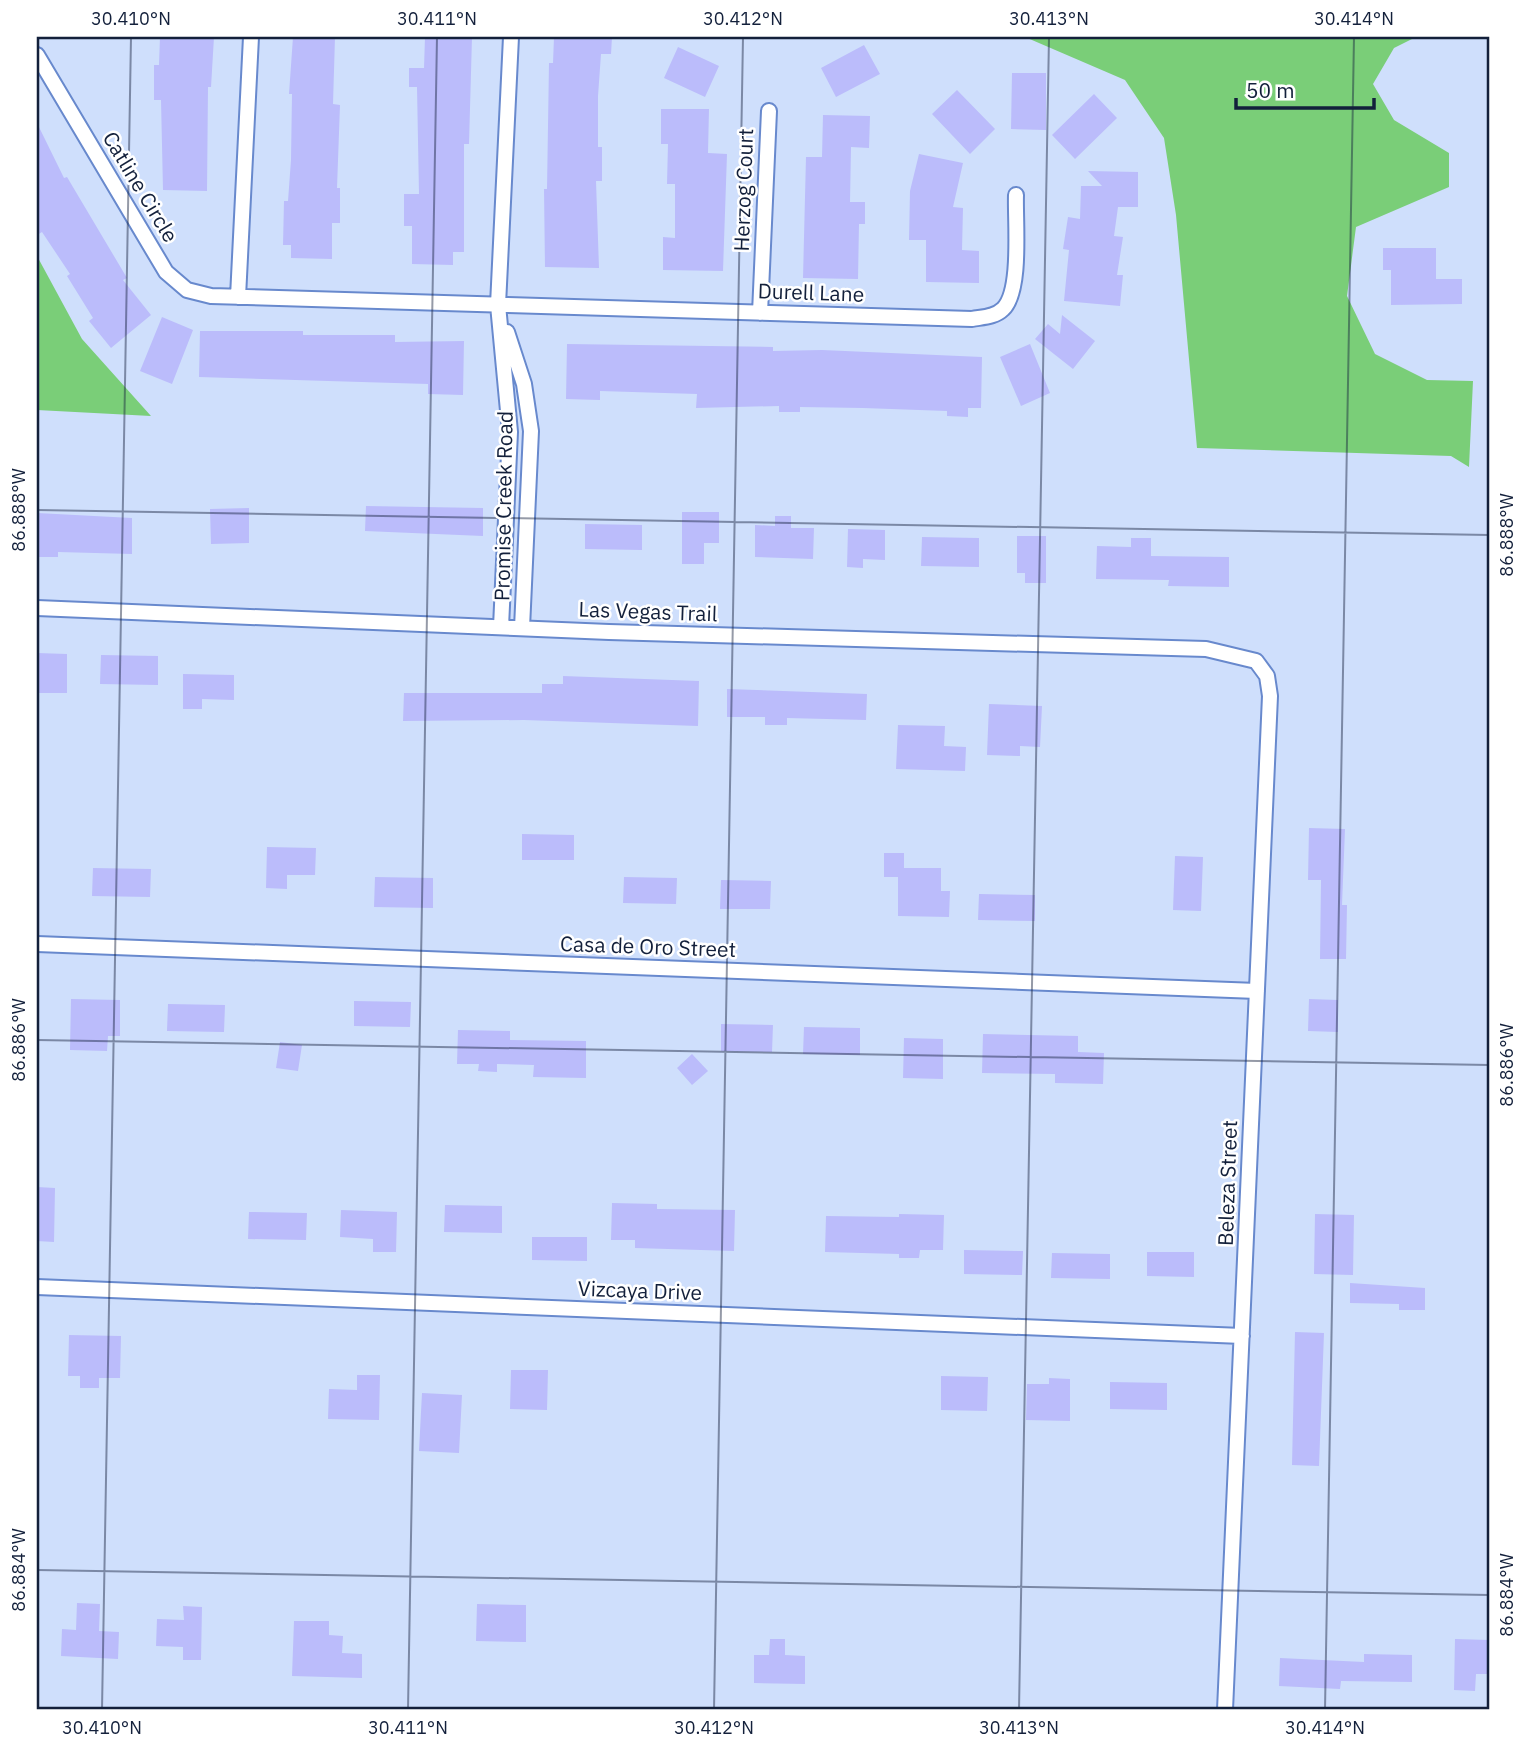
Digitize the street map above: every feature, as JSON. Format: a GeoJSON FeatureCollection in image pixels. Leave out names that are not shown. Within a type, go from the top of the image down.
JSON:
{"type":"FeatureCollection","features":[{"type":"Feature","properties":{"kind":"street"},"geometry":{"type":"LineString","coordinates":[[239,297],[251,37]]}},
{"type":"Feature","properties":{"kind":"street","name":"Promise Creek Road"},"geometry":{"type":"LineString","coordinates":[[501,627],[510,432],[498,305],[511,37]]}},
{"type":"Feature","properties":{"kind":"street","name":"Catline Circle"},"geometry":{"type":"LineString","coordinates":[[37,55],[166,272],[187,290],[211,296],[498,305]]}},
{"type":"Feature","properties":{"kind":"street","name":"Herzog Court"},"geometry":{"type":"LineString","coordinates":[[760,313],[769,111]]}},
{"type":"Feature","properties":{"kind":"street","name":"Durell Lane"},"geometry":{"type":"LineString","coordinates":[[498,305],[972,319],[993,316],[1009,301],[1014,283],[1016,195]]}},
{"type":"Feature","properties":{"kind":"street","name":"Promise Creek Road"},"geometry":{"type":"LineString","coordinates":[[498,305],[524,384],[531,422],[522,628]]}},
{"type":"Feature","properties":{"kind":"street","name":"Las Vegas Trail"},"geometry":{"type":"LineString","coordinates":[[37,608],[522,628],[1206,649],[1256,661]]}},
{"type":"Feature","properties":{"kind":"street","name":"Beleza Street"},"geometry":{"type":"LineString","coordinates":[[1225,1710],[1269,696],[1267,676],[1256,661]]}},
{"type":"Feature","properties":{"kind":"street","name":"Casa de Oro Street"},"geometry":{"type":"LineString","coordinates":[[37,944],[1257,991]]}},
{"type":"Feature","properties":{"kind":"street","name":"Vizcaya Drive"},"geometry":{"type":"LineString","coordinates":[[37,1287],[1242,1336]]}},
{"type":"Feature","properties":{"kind":"green space"},"geometry":{"type":"Polygon","coordinates":[[[1025,37],[1416,37],[1394,48],[1373,84],[1394,120],[1449,153],[1449,187],[1356,227],[1347,296],[1375,354],[1427,380],[1473,381],[1469,467],[1451,456],[1197,448],[1176,215],[1164,138],[1125,80],[1025,37]]]}},
{"type":"Feature","properties":{"kind":"green space"},"geometry":{"type":"Polygon","coordinates":[[[37,256],[82,339],[151,416],[37,410],[37,256]]]}},
{"type":"Feature","properties":{"kind":"building"},"geometry":{"type":"Polygon","coordinates":[[[160,37],[214,37],[211,87],[208,87],[207,191],[163,190],[161,100],[154,100],[154,65],[159,65],[160,37]]]}},
{"type":"Feature","properties":{"kind":"building"},"geometry":{"type":"Polygon","coordinates":[[[293,37],[335,37],[333,104],[340,105],[337,188],[340,188],[340,223],[332,223],[332,259],[291,258],[291,245],[283,245],[284,201],[288,201],[291,160],[292,94],[289,94],[293,37]]]}},
{"type":"Feature","properties":{"kind":"building"},"geometry":{"type":"Polygon","coordinates":[[[425,37],[472,37],[469,144],[464,144],[464,252],[453,252],[453,265],[412,264],[412,226],[404,226],[404,194],[419,194],[417,87],[409,87],[409,68],[424,68],[425,37]]]}},
{"type":"Feature","properties":{"kind":"building"},"geometry":{"type":"Polygon","coordinates":[[[554,37],[612,37],[611,54],[601,54],[598,96],[598,147],[602,147],[602,181],[596,181],[599,268],[545,267],[544,189],[547,189],[549,63],[553,63],[554,37]]]}},
{"type":"Feature","properties":{"kind":"building"},"geometry":{"type":"Polygon","coordinates":[[[864,45],[880,74],[836,97],[821,68],[864,45]]]}},
{"type":"Feature","properties":{"kind":"building"},"geometry":{"type":"Polygon","coordinates":[[[678,47],[719,66],[705,97],[664,78],[678,47]]]}},
{"type":"Feature","properties":{"kind":"building"},"geometry":{"type":"Polygon","coordinates":[[[1012,73],[1046,73],[1046,130],[1011,129],[1012,73]]]}},
{"type":"Feature","properties":{"kind":"building"},"geometry":{"type":"Polygon","coordinates":[[[957,90],[995,129],[970,154],[932,114],[957,90]]]}},
{"type":"Feature","properties":{"kind":"building"},"geometry":{"type":"Polygon","coordinates":[[[1094,94],[1117,118],[1075,159],[1052,135],[1094,94]]]}},
{"type":"Feature","properties":{"kind":"building"},"geometry":{"type":"Polygon","coordinates":[[[661,109],[709,109],[708,153],[727,154],[723,271],[663,270],[663,237],[675,238],[675,184],[667,184],[668,144],[661,144],[661,109]]]}},
{"type":"Feature","properties":{"kind":"building"},"geometry":{"type":"Polygon","coordinates":[[[823,115],[870,116],[869,148],[851,147],[850,202],[865,202],[865,224],[859,224],[858,279],[803,278],[806,157],[822,157],[823,115]]]}},
{"type":"Feature","properties":{"kind":"building"},"geometry":{"type":"Polygon","coordinates":[[[37,123],[64,178],[67,177],[127,278],[123,280],[151,315],[111,348],[89,321],[93,318],[67,276],[70,274],[42,232],[37,235],[37,123]]]}},
{"type":"Feature","properties":{"kind":"building"},"geometry":{"type":"Polygon","coordinates":[[[919,154],[963,163],[953,207],[963,208],[962,250],[979,251],[979,283],[926,282],[926,240],[909,240],[910,191],[919,154]]]}},
{"type":"Feature","properties":{"kind":"building"},"geometry":{"type":"Polygon","coordinates":[[[1088,171],[1138,172],[1138,207],[1118,207],[1114,236],[1123,237],[1117,275],[1123,275],[1120,306],[1064,301],[1069,250],[1063,249],[1068,217],[1080,219],[1081,186],[1102,186],[1088,171]]]}},
{"type":"Feature","properties":{"kind":"building"},"geometry":{"type":"Polygon","coordinates":[[[1383,248],[1436,248],[1436,279],[1462,279],[1462,304],[1391,305],[1391,270],[1383,270],[1383,248]]]}},
{"type":"Feature","properties":{"kind":"building"},"geometry":{"type":"Polygon","coordinates":[[[1062,315],[1095,341],[1073,369],[1035,339],[1048,324],[1060,334],[1062,315]]]}},
{"type":"Feature","properties":{"kind":"building"},"geometry":{"type":"Polygon","coordinates":[[[162,317],[193,330],[172,384],[140,371],[162,317]]]}},
{"type":"Feature","properties":{"kind":"building"},"geometry":{"type":"Polygon","coordinates":[[[200,331],[303,331],[303,335],[395,335],[395,342],[464,341],[463,395],[428,394],[428,384],[199,377],[200,331]]]}},
{"type":"Feature","properties":{"kind":"building"},"geometry":{"type":"Polygon","coordinates":[[[567,344],[773,347],[773,351],[822,350],[982,357],[981,408],[968,408],[968,417],[947,416],[947,411],[863,408],[800,407],[800,412],[779,412],[779,406],[696,408],[697,394],[600,391],[600,400],[566,399],[567,344]]]}},
{"type":"Feature","properties":{"kind":"building"},"geometry":{"type":"Polygon","coordinates":[[[1030,344],[1050,393],[1021,406],[1000,357],[1030,344]]]}},
{"type":"Feature","properties":{"kind":"building"},"geometry":{"type":"Polygon","coordinates":[[[366,506],[483,508],[483,536],[365,531],[366,506]]]}},
{"type":"Feature","properties":{"kind":"building"},"geometry":{"type":"Polygon","coordinates":[[[249,508],[249,543],[211,544],[210,509],[249,508]]]}},
{"type":"Feature","properties":{"kind":"building"},"geometry":{"type":"Polygon","coordinates":[[[682,512],[719,512],[719,543],[704,543],[704,564],[682,564],[682,512]]]}},
{"type":"Feature","properties":{"kind":"building"},"geometry":{"type":"Polygon","coordinates":[[[37,513],[132,518],[132,554],[58,552],[58,557],[39,557],[37,513]]]}},
{"type":"Feature","properties":{"kind":"building"},"geometry":{"type":"Polygon","coordinates":[[[775,516],[791,516],[791,528],[814,528],[813,559],[755,557],[755,525],[775,526],[775,516]]]}},
{"type":"Feature","properties":{"kind":"building"},"geometry":{"type":"Polygon","coordinates":[[[585,524],[642,525],[642,550],[585,549],[585,524]]]}},
{"type":"Feature","properties":{"kind":"building"},"geometry":{"type":"Polygon","coordinates":[[[848,529],[885,530],[885,560],[863,559],[863,568],[847,567],[848,529]]]}},
{"type":"Feature","properties":{"kind":"building"},"geometry":{"type":"Polygon","coordinates":[[[1017,536],[1046,536],[1046,583],[1025,583],[1025,573],[1017,573],[1017,536]]]}},
{"type":"Feature","properties":{"kind":"building"},"geometry":{"type":"Polygon","coordinates":[[[922,537],[979,538],[979,567],[921,566],[922,537]]]}},
{"type":"Feature","properties":{"kind":"building"},"geometry":{"type":"Polygon","coordinates":[[[1131,538],[1151,538],[1151,556],[1229,557],[1229,587],[1168,586],[1169,580],[1096,579],[1097,546],[1131,547],[1131,538]]]}},
{"type":"Feature","properties":{"kind":"building"},"geometry":{"type":"Polygon","coordinates":[[[37,653],[67,654],[67,693],[37,693],[37,653]]]}},
{"type":"Feature","properties":{"kind":"building"},"geometry":{"type":"Polygon","coordinates":[[[101,655],[158,656],[158,685],[100,684],[101,655]]]}},
{"type":"Feature","properties":{"kind":"building"},"geometry":{"type":"Polygon","coordinates":[[[183,674],[234,675],[234,700],[202,699],[202,709],[183,709],[183,674]]]}},
{"type":"Feature","properties":{"kind":"building"},"geometry":{"type":"Polygon","coordinates":[[[563,676],[699,681],[698,726],[524,720],[403,721],[404,693],[542,693],[542,684],[563,684],[563,676]]]}},
{"type":"Feature","properties":{"kind":"building"},"geometry":{"type":"Polygon","coordinates":[[[727,689],[867,694],[866,720],[787,718],[787,725],[765,725],[765,717],[727,717],[727,689]]]}},
{"type":"Feature","properties":{"kind":"building"},"geometry":{"type":"Polygon","coordinates":[[[989,704],[1042,706],[1040,747],[1020,746],[1020,756],[987,755],[989,704]]]}},
{"type":"Feature","properties":{"kind":"building"},"geometry":{"type":"Polygon","coordinates":[[[898,725],[945,726],[944,746],[966,747],[965,771],[896,769],[898,725]]]}},
{"type":"Feature","properties":{"kind":"building"},"geometry":{"type":"Polygon","coordinates":[[[1309,828],[1345,829],[1342,905],[1347,905],[1346,959],[1320,959],[1321,880],[1308,880],[1309,828]]]}},
{"type":"Feature","properties":{"kind":"building"},"geometry":{"type":"Polygon","coordinates":[[[522,834],[574,835],[574,860],[522,860],[522,834]]]}},
{"type":"Feature","properties":{"kind":"building"},"geometry":{"type":"Polygon","coordinates":[[[267,847],[316,848],[315,875],[287,875],[287,889],[266,888],[267,847]]]}},
{"type":"Feature","properties":{"kind":"building"},"geometry":{"type":"Polygon","coordinates":[[[884,853],[904,853],[904,868],[941,868],[941,891],[950,891],[949,917],[898,916],[898,877],[884,877],[884,853]]]}},
{"type":"Feature","properties":{"kind":"building"},"geometry":{"type":"Polygon","coordinates":[[[1175,856],[1203,857],[1201,911],[1173,910],[1175,856]]]}},
{"type":"Feature","properties":{"kind":"building"},"geometry":{"type":"Polygon","coordinates":[[[93,868],[151,869],[150,897],[92,896],[93,868]]]}},
{"type":"Feature","properties":{"kind":"building"},"geometry":{"type":"Polygon","coordinates":[[[375,877],[433,878],[433,908],[374,907],[375,877]]]}},
{"type":"Feature","properties":{"kind":"building"},"geometry":{"type":"Polygon","coordinates":[[[624,877],[677,878],[676,904],[623,903],[624,877]]]}},
{"type":"Feature","properties":{"kind":"building"},"geometry":{"type":"Polygon","coordinates":[[[721,880],[771,881],[770,909],[720,909],[721,880]]]}},
{"type":"Feature","properties":{"kind":"building"},"geometry":{"type":"Polygon","coordinates":[[[979,894],[1035,895],[1035,921],[978,920],[979,894]]]}},
{"type":"Feature","properties":{"kind":"building"},"geometry":{"type":"Polygon","coordinates":[[[71,999],[120,1000],[120,1036],[108,1036],[107,1051],[70,1050],[71,999]]]}},
{"type":"Feature","properties":{"kind":"building"},"geometry":{"type":"Polygon","coordinates":[[[1309,999],[1338,1000],[1338,1032],[1308,1031],[1309,999]]]}},
{"type":"Feature","properties":{"kind":"building"},"geometry":{"type":"Polygon","coordinates":[[[354,1001],[411,1002],[410,1027],[354,1026],[354,1001]]]}},
{"type":"Feature","properties":{"kind":"building"},"geometry":{"type":"Polygon","coordinates":[[[168,1004],[225,1005],[224,1032],[167,1031],[168,1004]]]}},
{"type":"Feature","properties":{"kind":"building"},"geometry":{"type":"Polygon","coordinates":[[[721,1024],[773,1025],[772,1052],[721,1051],[721,1024]]]}},
{"type":"Feature","properties":{"kind":"building"},"geometry":{"type":"Polygon","coordinates":[[[804,1027],[860,1028],[860,1055],[803,1054],[804,1027]]]}},
{"type":"Feature","properties":{"kind":"building"},"geometry":{"type":"Polygon","coordinates":[[[458,1030],[510,1031],[510,1040],[586,1041],[586,1078],[533,1077],[534,1065],[497,1064],[497,1072],[478,1071],[479,1064],[457,1064],[458,1030]]]}},
{"type":"Feature","properties":{"kind":"building"},"geometry":{"type":"Polygon","coordinates":[[[983,1034],[1078,1036],[1078,1052],[1104,1053],[1103,1084],[1055,1083],[1055,1074],[982,1073],[983,1034]]]}},
{"type":"Feature","properties":{"kind":"building"},"geometry":{"type":"Polygon","coordinates":[[[904,1038],[943,1039],[943,1079],[903,1078],[904,1038]]]}},
{"type":"Feature","properties":{"kind":"building"},"geometry":{"type":"Polygon","coordinates":[[[280,1042],[302,1045],[298,1071],[276,1068],[280,1042]]]}},
{"type":"Feature","properties":{"kind":"building"},"geometry":{"type":"Polygon","coordinates":[[[692,1054],[708,1071],[692,1085],[677,1068],[692,1054]]]}},
{"type":"Feature","properties":{"kind":"building"},"geometry":{"type":"Polygon","coordinates":[[[37,1187],[55,1188],[54,1242],[37,1241],[37,1187]]]}},
{"type":"Feature","properties":{"kind":"building"},"geometry":{"type":"Polygon","coordinates":[[[612,1203],[657,1204],[657,1209],[735,1210],[734,1251],[635,1248],[635,1240],[611,1240],[612,1203]]]}},
{"type":"Feature","properties":{"kind":"building"},"geometry":{"type":"Polygon","coordinates":[[[445,1205],[502,1206],[502,1233],[444,1232],[445,1205]]]}},
{"type":"Feature","properties":{"kind":"building"},"geometry":{"type":"Polygon","coordinates":[[[341,1210],[397,1212],[396,1252],[373,1252],[373,1239],[340,1237],[341,1210]]]}},
{"type":"Feature","properties":{"kind":"building"},"geometry":{"type":"Polygon","coordinates":[[[249,1212],[307,1213],[306,1240],[248,1239],[249,1212]]]}},
{"type":"Feature","properties":{"kind":"building"},"geometry":{"type":"Polygon","coordinates":[[[899,1214],[944,1215],[943,1250],[920,1250],[919,1258],[899,1258],[899,1254],[825,1252],[826,1216],[899,1217],[899,1214]]]}},
{"type":"Feature","properties":{"kind":"building"},"geometry":{"type":"Polygon","coordinates":[[[1315,1214],[1354,1215],[1353,1275],[1314,1274],[1315,1214]]]}},
{"type":"Feature","properties":{"kind":"building"},"geometry":{"type":"Polygon","coordinates":[[[532,1237],[587,1237],[587,1261],[532,1260],[532,1237]]]}},
{"type":"Feature","properties":{"kind":"building"},"geometry":{"type":"Polygon","coordinates":[[[964,1250],[1023,1251],[1022,1275],[964,1274],[964,1250]]]}},
{"type":"Feature","properties":{"kind":"building"},"geometry":{"type":"Polygon","coordinates":[[[1147,1252],[1194,1252],[1194,1277],[1147,1276],[1147,1252]]]}},
{"type":"Feature","properties":{"kind":"building"},"geometry":{"type":"Polygon","coordinates":[[[1052,1253],[1110,1254],[1110,1279],[1051,1278],[1052,1253]]]}},
{"type":"Feature","properties":{"kind":"building"},"geometry":{"type":"Polygon","coordinates":[[[1350,1283],[1425,1288],[1425,1310],[1399,1310],[1399,1304],[1350,1303],[1350,1283]]]}},
{"type":"Feature","properties":{"kind":"building"},"geometry":{"type":"Polygon","coordinates":[[[1295,1332],[1324,1333],[1319,1466],[1292,1465],[1295,1332]]]}},
{"type":"Feature","properties":{"kind":"building"},"geometry":{"type":"Polygon","coordinates":[[[69,1335],[121,1336],[120,1378],[99,1378],[99,1388],[80,1388],[80,1376],[68,1376],[69,1335]]]}},
{"type":"Feature","properties":{"kind":"building"},"geometry":{"type":"Polygon","coordinates":[[[511,1370],[548,1370],[547,1410],[510,1409],[511,1370]]]}},
{"type":"Feature","properties":{"kind":"building"},"geometry":{"type":"Polygon","coordinates":[[[357,1375],[380,1375],[379,1420],[328,1419],[329,1389],[357,1390],[357,1375]]]}},
{"type":"Feature","properties":{"kind":"building"},"geometry":{"type":"Polygon","coordinates":[[[941,1376],[988,1377],[987,1411],[941,1410],[941,1376]]]}},
{"type":"Feature","properties":{"kind":"building"},"geometry":{"type":"Polygon","coordinates":[[[1049,1378],[1070,1379],[1070,1421],[1026,1420],[1027,1384],[1049,1384],[1049,1378]]]}},
{"type":"Feature","properties":{"kind":"building"},"geometry":{"type":"Polygon","coordinates":[[[1110,1382],[1167,1383],[1167,1410],[1110,1409],[1110,1382]]]}},
{"type":"Feature","properties":{"kind":"building"},"geometry":{"type":"Polygon","coordinates":[[[422,1393],[462,1395],[459,1453],[419,1451],[422,1393]]]}},
{"type":"Feature","properties":{"kind":"building"},"geometry":{"type":"Polygon","coordinates":[[[77,1603],[100,1604],[99,1631],[119,1632],[118,1659],[61,1656],[62,1629],[76,1630],[77,1603]]]}},
{"type":"Feature","properties":{"kind":"building"},"geometry":{"type":"Polygon","coordinates":[[[477,1604],[526,1605],[526,1642],[476,1641],[477,1604]]]}},
{"type":"Feature","properties":{"kind":"building"},"geometry":{"type":"Polygon","coordinates":[[[183,1606],[202,1607],[201,1660],[183,1660],[183,1647],[156,1646],[157,1619],[184,1620],[183,1606]]]}},
{"type":"Feature","properties":{"kind":"building"},"geometry":{"type":"Polygon","coordinates":[[[294,1621],[329,1621],[329,1635],[343,1636],[342,1653],[362,1654],[362,1678],[292,1676],[294,1621]]]}},
{"type":"Feature","properties":{"kind":"building"},"geometry":{"type":"Polygon","coordinates":[[[770,1639],[785,1639],[785,1655],[805,1656],[805,1684],[754,1683],[754,1655],[769,1655],[770,1639]]]}},
{"type":"Feature","properties":{"kind":"building"},"geometry":{"type":"Polygon","coordinates":[[[1455,1639],[1489,1640],[1489,1674],[1476,1674],[1475,1691],[1454,1690],[1455,1639]]]}},
{"type":"Feature","properties":{"kind":"building"},"geometry":{"type":"Polygon","coordinates":[[[1364,1654],[1412,1655],[1412,1682],[1341,1681],[1340,1689],[1279,1686],[1280,1658],[1364,1662],[1364,1654]]]}}]}
